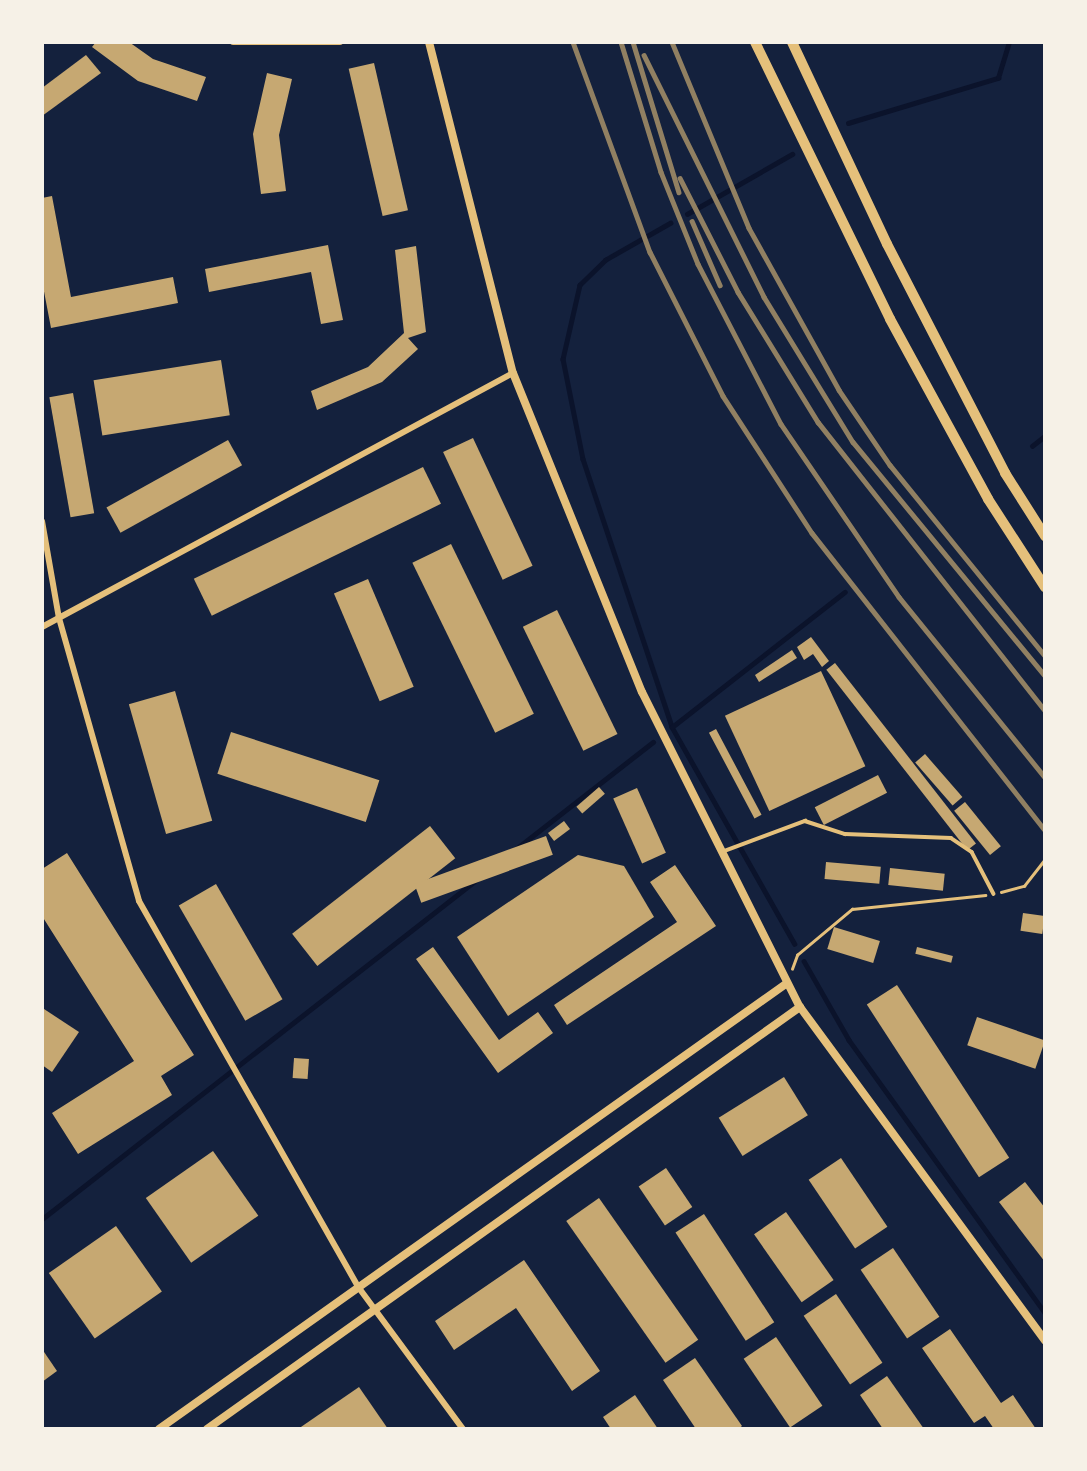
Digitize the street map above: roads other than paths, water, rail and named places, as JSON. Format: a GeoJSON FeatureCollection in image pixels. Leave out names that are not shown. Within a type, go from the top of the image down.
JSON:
{"type":"FeatureCollection","features":[{"type":"Feature","properties":{"kind":"main road"},"geometry":{"type":"LineString","coordinates":[[755,42],[890,319],[988,499],[1045,587]]}},
{"type":"Feature","properties":{"kind":"main road"},"geometry":{"type":"LineString","coordinates":[[792,42],[893,257],[1045,536]]}},
{"type":"Feature","properties":{"kind":"street"},"geometry":{"type":"LineString","coordinates":[[233,42],[340,42]]}},
{"type":"Feature","properties":{"kind":"street"},"geometry":{"type":"LineString","coordinates":[[429,42],[513,373],[642,692],[720,853],[800,1007],[1045,1341]]}},
{"type":"Feature","properties":{"kind":"street"},"geometry":{"type":"LineString","coordinates":[[42,627],[513,373]]}},
{"type":"Feature","properties":{"kind":"street"},"geometry":{"type":"LineString","coordinates":[[42,521],[59,618],[139,901],[359,1288],[463,1429]]}},
{"type":"Feature","properties":{"kind":"street"},"geometry":{"type":"LineString","coordinates":[[159,1429],[787,983]]}},
{"type":"Feature","properties":{"kind":"street"},"geometry":{"type":"LineString","coordinates":[[207,1429],[800,1007]]}},
{"type":"Feature","properties":{"kind":"lane"},"geometry":{"type":"LineString","coordinates":[[720,853],[805,821],[845,834],[951,838],[972,852],[993,894]]}},
{"type":"Feature","properties":{"kind":"waterway"},"geometry":{"type":"LineString","coordinates":[[848,123],[998,78],[1009,42]]}},
{"type":"Feature","properties":{"kind":"waterway"},"geometry":{"type":"LineString","coordinates":[[687,214],[792,154]]}},
{"type":"Feature","properties":{"kind":"waterway"},"geometry":{"type":"LineString","coordinates":[[671,223],[606,260],[580,285],[563,359],[583,459],[672,727],[795,944]]}},
{"type":"Feature","properties":{"kind":"waterway"},"geometry":{"type":"LineString","coordinates":[[1032,446],[1045,436]]}},
{"type":"Feature","properties":{"kind":"waterway"},"geometry":{"type":"LineString","coordinates":[[672,727],[845,592]]}},
{"type":"Feature","properties":{"kind":"waterway"},"geometry":{"type":"LineString","coordinates":[[42,1219],[653,742]]}},
{"type":"Feature","properties":{"kind":"waterway"},"geometry":{"type":"LineString","coordinates":[[804,961],[849,1040],[1045,1313]]}},
{"type":"Feature","properties":{"kind":"railway"},"geometry":{"type":"LineString","coordinates":[[573,42],[650,252],[723,396],[812,533],[1045,830]]}},
{"type":"Feature","properties":{"kind":"railway"},"geometry":{"type":"LineString","coordinates":[[621,42],[661,172],[698,264],[781,424],[899,597],[1045,777]]}},
{"type":"Feature","properties":{"kind":"railway"},"geometry":{"type":"LineString","coordinates":[[633,42],[679,192]]}},
{"type":"Feature","properties":{"kind":"railway"},"geometry":{"type":"LineString","coordinates":[[672,42],[749,228],[839,390],[890,465],[1045,656]]}},
{"type":"Feature","properties":{"kind":"railway"},"geometry":{"type":"LineString","coordinates":[[644,55],[764,297],[853,442],[1045,676]]}},
{"type":"Feature","properties":{"kind":"railway"},"geometry":{"type":"LineString","coordinates":[[680,178],[738,292],[818,422],[1045,710]]}},
{"type":"Feature","properties":{"kind":"railway"},"geometry":{"type":"LineString","coordinates":[[692,221],[720,285]]}}]}
